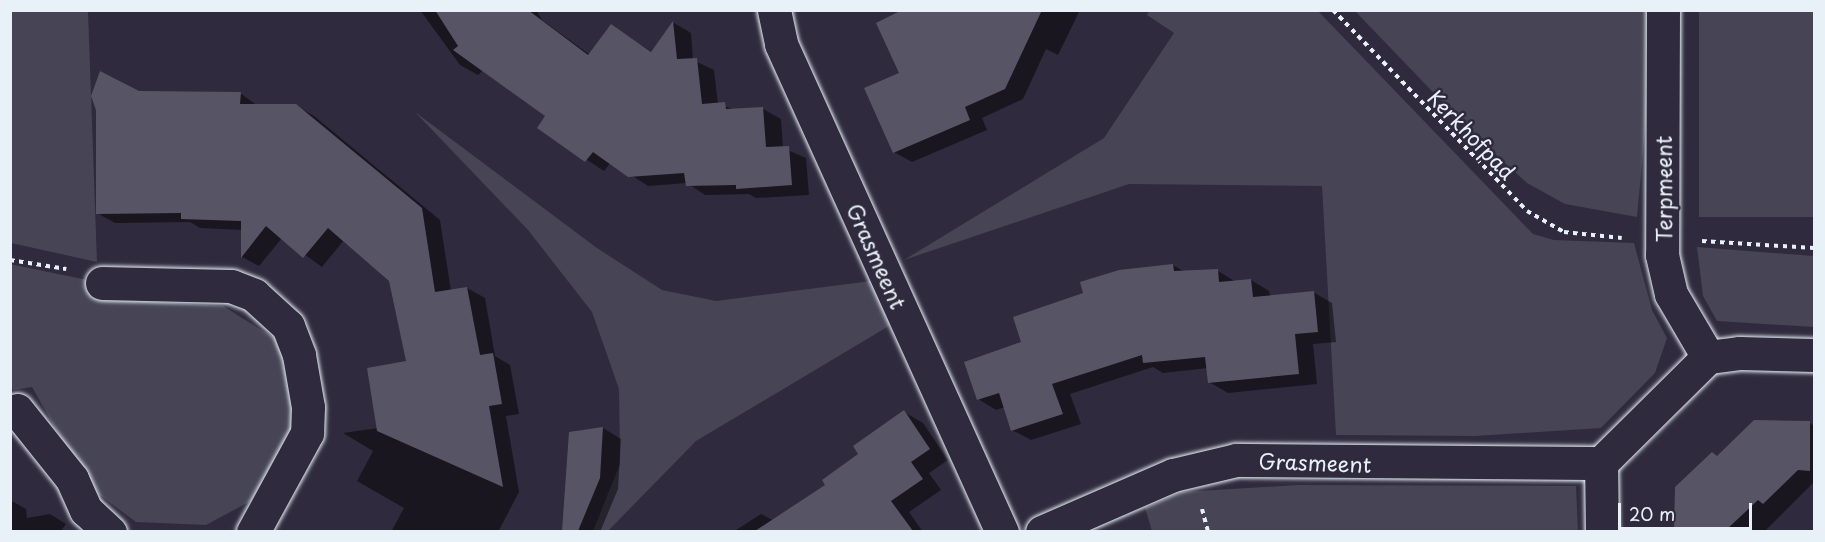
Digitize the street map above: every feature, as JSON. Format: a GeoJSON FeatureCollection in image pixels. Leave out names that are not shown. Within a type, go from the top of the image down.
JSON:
{"type":"FeatureCollection","features":[{"type":"Feature","properties":{"kind":"street","name":"Grasmeent"},"geometry":{"type":"LineString","coordinates":[[774,10],[781,44],[1002,531]]}},
{"type":"Feature","properties":{"kind":"street","name":"Terpmeent"},"geometry":{"type":"LineString","coordinates":[[1662,10],[1662,255],[1671,294],[1708,357]]}},
{"type":"Feature","properties":{"kind":"street"},"geometry":{"type":"LineString","coordinates":[[88,276],[231,286],[254,295],[288,326],[299,355],[308,407],[307,433],[255,531]]}},
{"type":"Feature","properties":{"kind":"street"},"geometry":{"type":"LineString","coordinates":[[1602,531],[1601,463],[1708,357],[1739,353],[1815,355]]}},
{"type":"Feature","properties":{"kind":"street"},"geometry":{"type":"LineString","coordinates":[[17,410],[72,478],[86,510],[111,531]]}},
{"type":"Feature","properties":{"kind":"street","name":"Grasmeent"},"geometry":{"type":"LineString","coordinates":[[1042,531],[1182,472],[1236,460],[1416,465],[1467,460],[1601,463]]}},
{"type":"Feature","properties":{"kind":"path","name":"Kerkhofpad"},"geometry":{"type":"LineString","coordinates":[[1333,10],[1527,211],[1564,232],[1612,238]]}},
{"type":"Feature","properties":{"kind":"path"},"geometry":{"type":"LineString","coordinates":[[1717,241],[1815,248]]}},
{"type":"Feature","properties":{"kind":"path"},"geometry":{"type":"LineString","coordinates":[[10,260],[88,276]]}},
{"type":"Feature","properties":{"kind":"shaded area"},"geometry":{"type":"Polygon","coordinates":[[[11,11],[88,11],[97,262],[11,243],[11,11]]]}},
{"type":"Feature","properties":{"kind":"shaded area"},"geometry":{"type":"Polygon","coordinates":[[[1149,11],[1318,11],[1533,234],[1554,240],[1634,243],[1652,310],[1667,338],[1655,373],[1601,428],[1475,436],[1336,435],[1322,186],[1129,184],[904,260],[1104,138],[1174,33],[1147,15],[1149,11]]]}},
{"type":"Feature","properties":{"kind":"shaded area"},"geometry":{"type":"Polygon","coordinates":[[[1355,11],[1656,11],[1637,217],[1565,204],[1527,183],[1476,137],[1355,11]]]}},
{"type":"Feature","properties":{"kind":"shaded area"},"geometry":{"type":"Polygon","coordinates":[[[1699,11],[1814,11],[1814,217],[1699,217],[1699,11]]]}},
{"type":"Feature","properties":{"kind":"shaded area"},"geometry":{"type":"Polygon","coordinates":[[[415,112],[597,248],[662,290],[716,301],[871,281],[894,323],[696,441],[608,531],[593,531],[620,464],[619,389],[592,312],[528,230],[415,112]]]}},
{"type":"Feature","properties":{"kind":"shaded area"},"geometry":{"type":"Polygon","coordinates":[[[1697,247],[1814,256],[1814,327],[1717,321],[1703,296],[1697,247]]]}},
{"type":"Feature","properties":{"kind":"shaded area"},"geometry":{"type":"Polygon","coordinates":[[[10,264],[92,281],[99,299],[223,306],[279,341],[295,422],[260,496],[206,525],[136,522],[88,486],[32,387],[13,390],[11,385],[10,264]]]}},
{"type":"Feature","properties":{"kind":"shaded area"},"geometry":{"type":"Polygon","coordinates":[[[1297,485],[1576,486],[1578,531],[1152,531],[1145,508],[1182,492],[1297,485]]]}},
{"type":"Feature","properties":{"kind":"building"},"geometry":{"type":"Polygon","coordinates":[[[435,10],[528,10],[588,55],[611,24],[651,52],[673,21],[677,59],[697,58],[702,104],[725,102],[726,109],[763,107],[766,147],[789,146],[792,185],[736,189],[736,185],[686,186],[684,173],[628,177],[593,152],[585,162],[537,128],[545,116],[453,50],[458,46],[435,10]]]}},
{"type":"Feature","properties":{"kind":"building"},"geometry":{"type":"Polygon","coordinates":[[[902,10],[1042,10],[1005,89],[965,107],[970,120],[893,153],[864,88],[899,73],[876,23],[902,10]]]}},
{"type":"Feature","properties":{"kind":"building"},"geometry":{"type":"Polygon","coordinates":[[[100,71],[139,91],[241,92],[240,104],[296,104],[422,208],[435,292],[467,287],[480,355],[493,353],[502,404],[489,406],[503,487],[377,431],[367,368],[406,361],[389,281],[328,228],[303,258],[266,226],[241,258],[241,221],[181,219],[181,213],[96,214],[96,110],[91,96],[100,71]]]}},
{"type":"Feature","properties":{"kind":"building"},"geometry":{"type":"Polygon","coordinates":[[[1173,264],[1174,271],[1218,269],[1219,282],[1251,279],[1253,297],[1314,291],[1318,332],[1295,334],[1299,374],[1208,383],[1205,357],[1143,363],[1142,355],[1052,384],[1063,414],[1011,431],[999,393],[977,400],[964,362],[1021,342],[1013,317],[1083,293],[1080,282],[1119,270],[1173,264]]]}},
{"type":"Feature","properties":{"kind":"building"},"geometry":{"type":"Polygon","coordinates":[[[904,410],[930,449],[911,462],[923,479],[891,501],[913,531],[755,531],[825,485],[822,480],[858,454],[853,446],[904,410]]]}},
{"type":"Feature","properties":{"kind":"building"},"geometry":{"type":"Polygon","coordinates":[[[1754,420],[1810,421],[1810,471],[1798,470],[1763,504],[1758,500],[1725,531],[1674,531],[1675,487],[1712,452],[1717,456],[1754,420]]]}},
{"type":"Feature","properties":{"kind":"building"},"geometry":{"type":"Polygon","coordinates":[[[603,427],[600,478],[578,531],[562,531],[569,432],[603,427]]]}}]}
